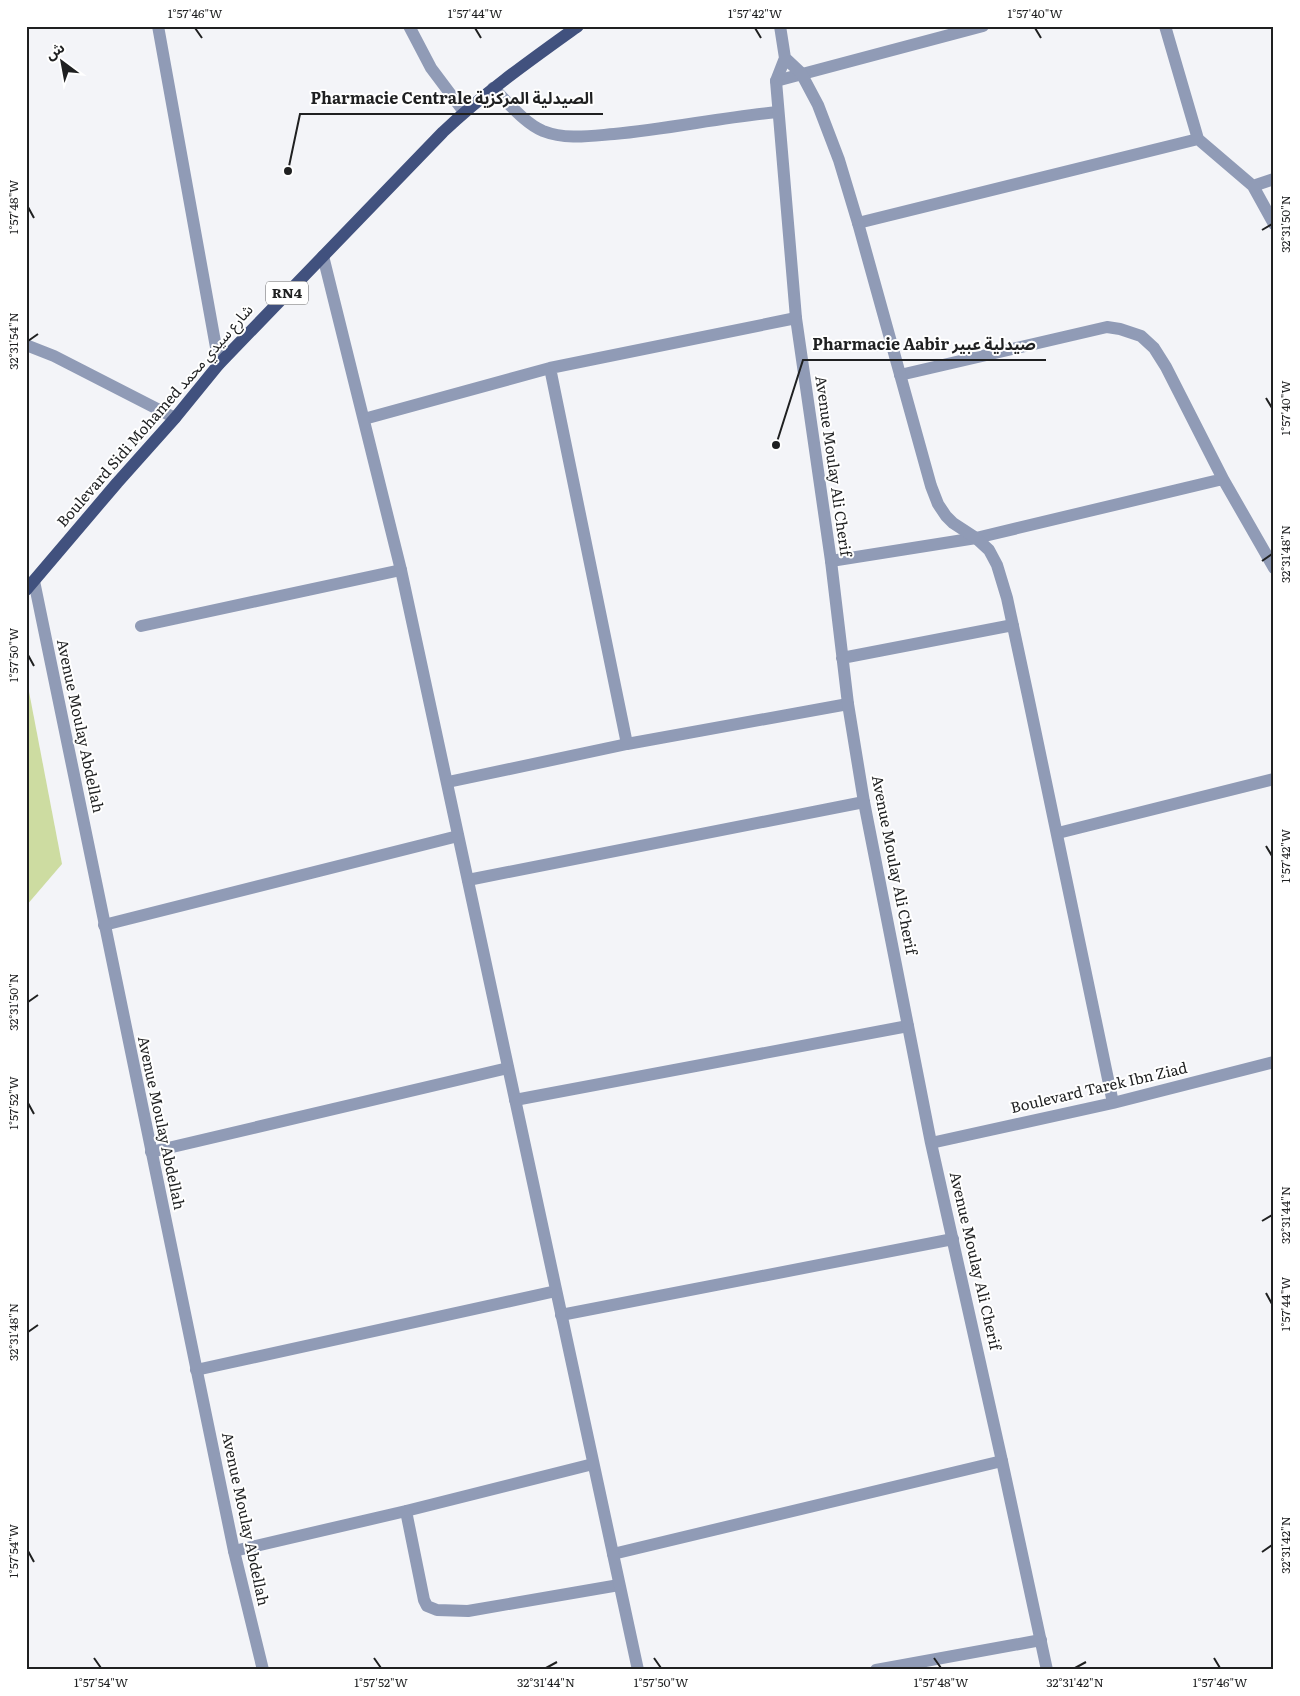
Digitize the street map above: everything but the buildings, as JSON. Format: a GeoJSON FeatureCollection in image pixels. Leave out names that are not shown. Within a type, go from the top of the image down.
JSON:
{"type":"FeatureCollection","features":[{"type":"Feature","properties":{"kind":"main road","name":"Boulevard Sidi Mohamed شارع سيدي محمد"},"geometry":{"type":"LineString","coordinates":[[30,586],[116,482],[175,418],[219,364],[323,256],[464,112],[493,88],[578,26]]}},
{"type":"Feature","properties":{"kind":"street"},"geometry":{"type":"LineString","coordinates":[[158,26],[219,364]]}},
{"type":"Feature","properties":{"kind":"street"},"geometry":{"type":"LineString","coordinates":[[409,26],[432,68],[464,112]]}},
{"type":"Feature","properties":{"kind":"street"},"geometry":{"type":"LineString","coordinates":[[780,26],[785,58],[801,73],[818,105],[839,160],[931,486],[938,504],[953,524],[976,538],[988,550],[997,564],[1013,625],[1058,833],[1113,1103]]}},
{"type":"Feature","properties":{"kind":"street"},"geometry":{"type":"LineString","coordinates":[[776,81],[983,26]]}},
{"type":"Feature","properties":{"kind":"street"},"geometry":{"type":"LineString","coordinates":[[1165,26],[1198,139],[1253,186],[1274,224]]}},
{"type":"Feature","properties":{"kind":"street","name":"Avenue Moulay Ali Cherif"},"geometry":{"type":"LineString","coordinates":[[785,58],[776,81],[796,318],[831,561],[848,704],[864,802],[931,1143],[1047,1670]]}},
{"type":"Feature","properties":{"kind":"street"},"geometry":{"type":"LineString","coordinates":[[493,88],[525,119],[541,130],[562,137],[646,131],[739,116],[778,112]]}},
{"type":"Feature","properties":{"kind":"street"},"geometry":{"type":"LineString","coordinates":[[858,223],[1198,139]]}},
{"type":"Feature","properties":{"kind":"street"},"geometry":{"type":"LineString","coordinates":[[1253,186],[1274,179]]}},
{"type":"Feature","properties":{"kind":"street"},"geometry":{"type":"LineString","coordinates":[[323,256],[401,570],[638,1670]]}},
{"type":"Feature","properties":{"kind":"street"},"geometry":{"type":"LineString","coordinates":[[364,419],[550,368],[796,318]]}},
{"type":"Feature","properties":{"kind":"street"},"geometry":{"type":"LineString","coordinates":[[900,375],[1107,327],[1141,336],[1154,348],[1166,367],[1223,479],[1269,547],[1274,568]]}},
{"type":"Feature","properties":{"kind":"street"},"geometry":{"type":"LineString","coordinates":[[26,345],[54,356],[175,418]]}},
{"type":"Feature","properties":{"kind":"street"},"geometry":{"type":"LineString","coordinates":[[550,368],[627,744]]}},
{"type":"Feature","properties":{"kind":"street"},"geometry":{"type":"LineString","coordinates":[[831,561],[976,538],[1223,479]]}},
{"type":"Feature","properties":{"kind":"street"},"geometry":{"type":"LineString","coordinates":[[141,626],[401,570]]}},
{"type":"Feature","properties":{"kind":"street","name":"Avenue Moulay Abdellah"},"geometry":{"type":"LineString","coordinates":[[30,586],[104,925],[234,1551],[263,1670]]}},
{"type":"Feature","properties":{"kind":"street"},"geometry":{"type":"LineString","coordinates":[[842,658],[1013,625]]}},
{"type":"Feature","properties":{"kind":"street"},"geometry":{"type":"LineString","coordinates":[[448,782],[627,744],[848,704]]}},
{"type":"Feature","properties":{"kind":"street"},"geometry":{"type":"LineString","coordinates":[[1058,833],[1274,779]]}},
{"type":"Feature","properties":{"kind":"street"},"geometry":{"type":"LineString","coordinates":[[468,880],[864,802]]}},
{"type":"Feature","properties":{"kind":"street"},"geometry":{"type":"LineString","coordinates":[[104,925],[458,836]]}},
{"type":"Feature","properties":{"kind":"street"},"geometry":{"type":"LineString","coordinates":[[515,1100],[908,1026]]}},
{"type":"Feature","properties":{"kind":"street","name":"Boulevard Tarek Ibn Ziad"},"geometry":{"type":"LineString","coordinates":[[931,1143],[1113,1103],[1274,1062]]}},
{"type":"Feature","properties":{"kind":"street"},"geometry":{"type":"LineString","coordinates":[[151,1152],[508,1068]]}},
{"type":"Feature","properties":{"kind":"street"},"geometry":{"type":"LineString","coordinates":[[561,1315],[953,1239]]}},
{"type":"Feature","properties":{"kind":"street"},"geometry":{"type":"LineString","coordinates":[[196,1370],[556,1291]]}},
{"type":"Feature","properties":{"kind":"street"},"geometry":{"type":"LineString","coordinates":[[613,1554],[1002,1461]]}},
{"type":"Feature","properties":{"kind":"street"},"geometry":{"type":"LineString","coordinates":[[234,1551],[406,1511],[593,1464]]}},
{"type":"Feature","properties":{"kind":"street"},"geometry":{"type":"LineString","coordinates":[[406,1511],[424,1600],[427,1606],[437,1610],[468,1611],[619,1585]]}},
{"type":"Feature","properties":{"kind":"street"},"geometry":{"type":"LineString","coordinates":[[876,1670],[1041,1640]]}},
{"type":"Feature","properties":{"kind":"green space"},"geometry":{"type":"Polygon","coordinates":[[[26,676],[62,864],[26,906],[26,676]]]}},
{"type":"Feature","properties":{"kind":"place","name":"Pharmacie Centrale الصيدلية المركزية"},"geometry":{"type":"Point","coordinates":[288,171]}},
{"type":"Feature","properties":{"kind":"place","name":"Pharmacie Aabir صيدلية عبير"},"geometry":{"type":"Point","coordinates":[776,445]}}]}
